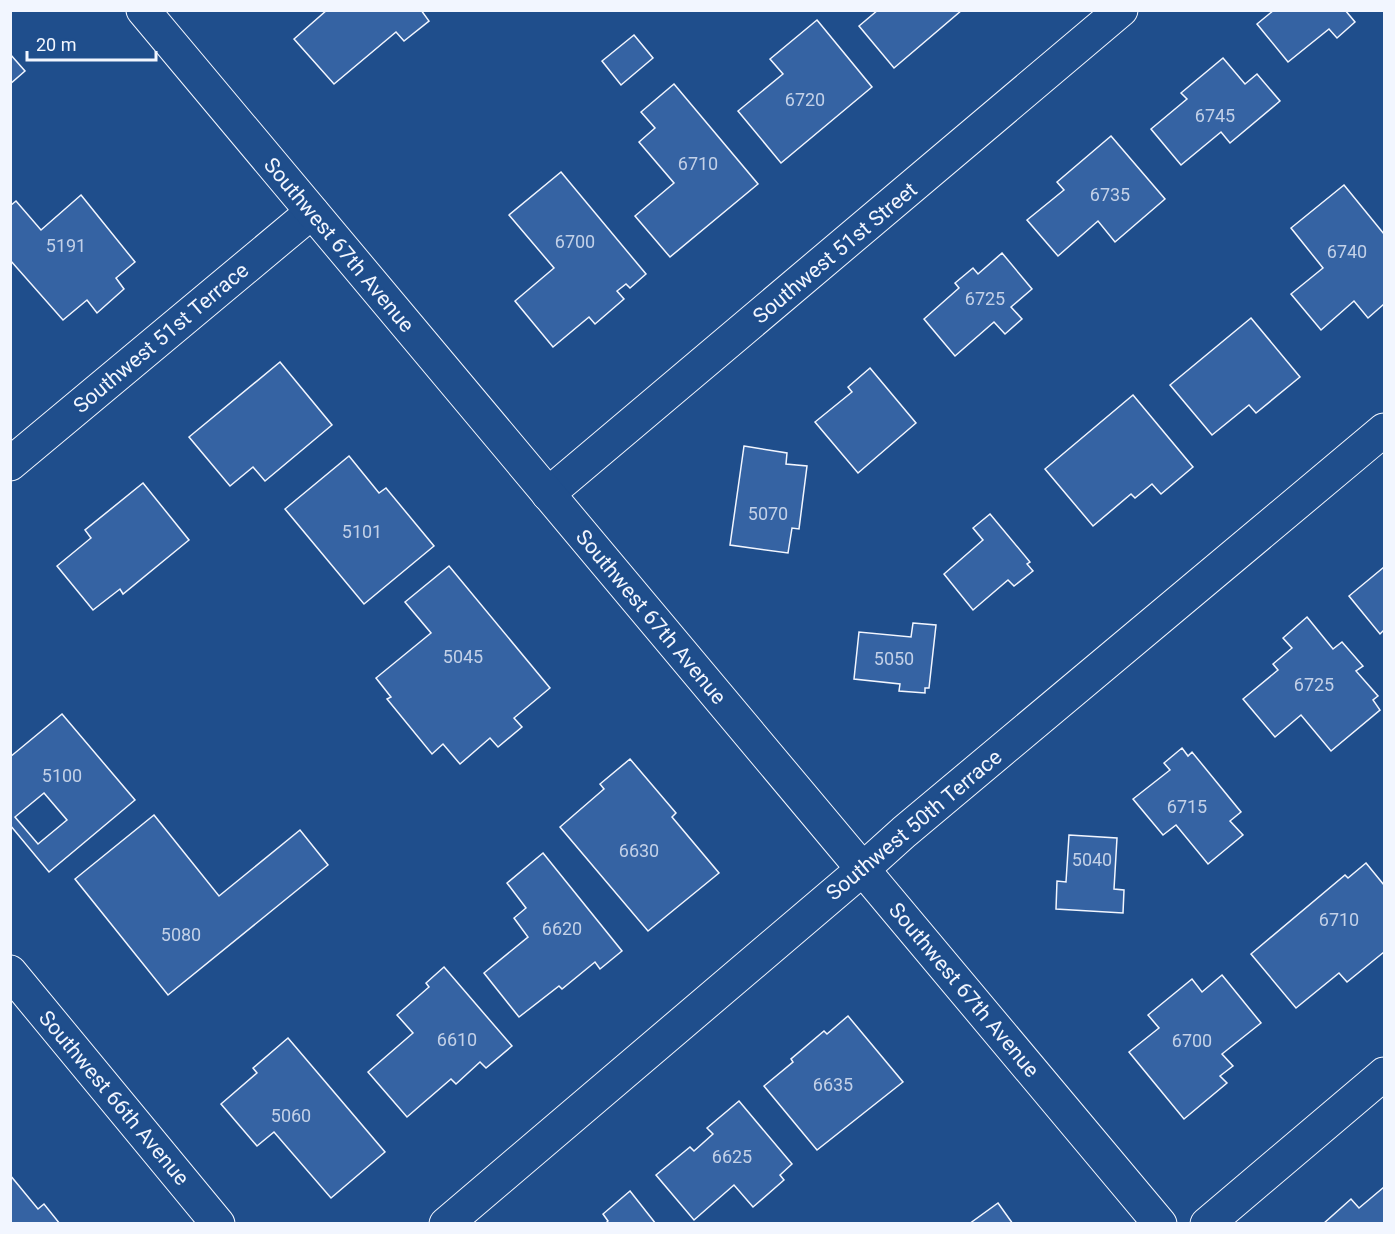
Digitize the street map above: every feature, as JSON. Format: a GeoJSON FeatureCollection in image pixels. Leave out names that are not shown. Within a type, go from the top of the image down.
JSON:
{"type":"FeatureCollection","features":[{"type":"Feature","properties":{"kind":"street","name":"Southwest 51st Street"},"geometry":{"type":"LineString","coordinates":[[548,494],[1121,10]]}},
{"type":"Feature","properties":{"kind":"street","name":"Southwest 67th Avenue"},"geometry":{"type":"LineString","coordinates":[[155,14],[312,212],[1160,1224]]}},
{"type":"Feature","properties":{"kind":"street","name":"Southwest 51st Terrace"},"geometry":{"type":"LineString","coordinates":[[10,464],[312,212]]}},
{"type":"Feature","properties":{"kind":"street","name":"Southwest 50th Terrace"},"geometry":{"type":"LineString","coordinates":[[446,1224],[904,832],[1384,430]]}},
{"type":"Feature","properties":{"kind":"street","name":"Southwest 66th Avenue"},"geometry":{"type":"LineString","coordinates":[[10,972],[219,1224]]}},
{"type":"Feature","properties":{"kind":"street"},"geometry":{"type":"LineString","coordinates":[[1207,1224],[1384,1074]]}},
{"type":"Feature","properties":{"kind":"building"},"geometry":{"type":"Polygon","coordinates":[[[327,10],[421,10],[429,21],[404,41],[396,32],[334,84],[294,39],[327,10]]]}},
{"type":"Feature","properties":{"kind":"building"},"geometry":{"type":"Polygon","coordinates":[[[878,10],[962,10],[894,68],[859,26],[878,10]]]}},
{"type":"Feature","properties":{"kind":"building"},"geometry":{"type":"Polygon","coordinates":[[[1274,10],[1345,10],[1355,22],[1337,38],[1329,29],[1288,62],[1257,24],[1274,10]]]}},
{"type":"Feature","properties":{"kind":"building"},"geometry":{"type":"Polygon","coordinates":[[[817,20],[872,87],[781,163],[738,111],[783,74],[770,59],[817,20]]]}},
{"type":"Feature","properties":{"kind":"building"},"geometry":{"type":"Polygon","coordinates":[[[634,35],[653,58],[621,85],[602,61],[634,35]]]}},
{"type":"Feature","properties":{"kind":"building"},"geometry":{"type":"Polygon","coordinates":[[[10,54],[25,71],[10,84],[10,54]]]}},
{"type":"Feature","properties":{"kind":"building"},"geometry":{"type":"Polygon","coordinates":[[[1223,58],[1245,84],[1257,74],[1280,101],[1230,143],[1221,132],[1181,165],[1151,129],[1187,99],[1181,93],[1223,58]]]}},
{"type":"Feature","properties":{"kind":"building"},"geometry":{"type":"Polygon","coordinates":[[[674,84],[758,184],[670,257],[635,216],[674,183],[639,142],[655,128],[641,112],[674,84]]]}},
{"type":"Feature","properties":{"kind":"building"},"geometry":{"type":"Polygon","coordinates":[[[1111,136],[1165,199],[1115,242],[1098,221],[1058,256],[1027,220],[1064,190],[1057,182],[1111,136]]]}},
{"type":"Feature","properties":{"kind":"building"},"geometry":{"type":"Polygon","coordinates":[[[561,172],[646,274],[630,288],[626,284],[617,291],[624,299],[595,324],[589,317],[553,347],[515,301],[554,268],[509,215],[561,172]]]}},
{"type":"Feature","properties":{"kind":"building"},"geometry":{"type":"Polygon","coordinates":[[[1344,185],[1384,234],[1384,304],[1368,318],[1354,301],[1321,330],[1291,294],[1323,268],[1291,228],[1344,185]]]}},
{"type":"Feature","properties":{"kind":"building"},"geometry":{"type":"Polygon","coordinates":[[[81,195],[135,262],[116,278],[124,289],[97,313],[87,300],[63,320],[10,260],[10,206],[16,201],[41,230],[81,195]]]}},
{"type":"Feature","properties":{"kind":"building"},"geometry":{"type":"Polygon","coordinates":[[[1002,253],[1032,289],[1011,307],[1022,319],[1005,334],[994,322],[955,356],[924,319],[959,288],[955,283],[973,268],[978,274],[1002,253]]]}},
{"type":"Feature","properties":{"kind":"building"},"geometry":{"type":"Polygon","coordinates":[[[1251,318],[1300,377],[1256,413],[1249,405],[1212,435],[1170,385],[1251,318]]]}},
{"type":"Feature","properties":{"kind":"building"},"geometry":{"type":"Polygon","coordinates":[[[280,362],[332,425],[265,481],[253,467],[230,486],[189,437],[280,362]]]}},
{"type":"Feature","properties":{"kind":"building"},"geometry":{"type":"Polygon","coordinates":[[[870,368],[916,423],[858,473],[815,422],[852,392],[848,387],[870,368]]]}},
{"type":"Feature","properties":{"kind":"building"},"geometry":{"type":"Polygon","coordinates":[[[1133,395],[1193,467],[1161,494],[1152,484],[1135,498],[1131,494],[1093,526],[1045,469],[1133,395]]]}},
{"type":"Feature","properties":{"kind":"building"},"geometry":{"type":"Polygon","coordinates":[[[744,446],[787,453],[786,464],[807,466],[799,529],[792,528],[788,553],[730,545],[744,446]]]}},
{"type":"Feature","properties":{"kind":"building"},"geometry":{"type":"Polygon","coordinates":[[[349,456],[379,493],[386,488],[434,546],[364,604],[285,509],[349,456]]]}},
{"type":"Feature","properties":{"kind":"building"},"geometry":{"type":"Polygon","coordinates":[[[143,483],[189,540],[123,594],[120,589],[93,610],[57,566],[91,538],[85,530],[143,483]]]}},
{"type":"Feature","properties":{"kind":"building"},"geometry":{"type":"Polygon","coordinates":[[[990,514],[1030,562],[1027,564],[1033,571],[1014,586],[1008,580],[973,610],[944,574],[983,540],[973,528],[990,514]]]}},
{"type":"Feature","properties":{"kind":"building"},"geometry":{"type":"Polygon","coordinates":[[[449,566],[550,688],[514,718],[522,727],[498,747],[490,738],[460,764],[443,744],[432,754],[387,699],[391,697],[376,678],[431,633],[405,602],[449,566]]]}},
{"type":"Feature","properties":{"kind":"building"},"geometry":{"type":"Polygon","coordinates":[[[1384,567],[1384,630],[1380,634],[1349,596],[1384,567]]]}},
{"type":"Feature","properties":{"kind":"building"},"geometry":{"type":"Polygon","coordinates":[[[1307,617],[1333,649],[1342,642],[1363,666],[1356,671],[1378,696],[1373,700],[1380,710],[1331,751],[1301,715],[1275,737],[1243,699],[1278,670],[1273,664],[1292,648],[1283,638],[1307,617]]]}},
{"type":"Feature","properties":{"kind":"building"},"geometry":{"type":"Polygon","coordinates":[[[913,623],[936,625],[929,688],[925,688],[925,693],[899,691],[900,684],[854,679],[859,632],[911,637],[913,623]]]}},
{"type":"Feature","properties":{"kind":"building"},"geometry":{"type":"Polygon","coordinates":[[[62,714],[135,800],[49,872],[10,825],[10,757],[62,714]],[[44,793],[15,817],[38,844],[67,820],[44,793]]]}},
{"type":"Feature","properties":{"kind":"building"},"geometry":{"type":"Polygon","coordinates":[[[1182,748],[1188,756],[1192,752],[1241,812],[1230,821],[1243,835],[1208,864],[1176,825],[1163,835],[1133,799],[1170,770],[1164,763],[1182,748]]]}},
{"type":"Feature","properties":{"kind":"building"},"geometry":{"type":"Polygon","coordinates":[[[630,759],[676,813],[672,817],[719,873],[648,931],[560,827],[604,789],[600,784],[630,759]]]}},
{"type":"Feature","properties":{"kind":"building"},"geometry":{"type":"Polygon","coordinates":[[[154,815],[219,896],[300,830],[328,865],[168,995],[75,879],[154,815]]]}},
{"type":"Feature","properties":{"kind":"building"},"geometry":{"type":"Polygon","coordinates":[[[1069,835],[1117,838],[1114,889],[1124,890],[1123,913],[1056,909],[1057,881],[1066,882],[1069,835]]]}},
{"type":"Feature","properties":{"kind":"building"},"geometry":{"type":"Polygon","coordinates":[[[543,853],[622,951],[600,969],[595,962],[562,989],[559,986],[519,1017],[484,973],[528,937],[514,918],[526,908],[507,883],[543,853]]]}},
{"type":"Feature","properties":{"kind":"building"},"geometry":{"type":"Polygon","coordinates":[[[1366,863],[1384,885],[1384,952],[1347,982],[1339,973],[1296,1008],[1251,954],[1345,875],[1348,878],[1366,863]]]}},
{"type":"Feature","properties":{"kind":"building"},"geometry":{"type":"Polygon","coordinates":[[[444,967],[512,1046],[486,1068],[480,1062],[456,1084],[451,1079],[407,1117],[368,1072],[413,1033],[397,1015],[429,987],[426,983],[444,967]]]}},
{"type":"Feature","properties":{"kind":"building"},"geometry":{"type":"Polygon","coordinates":[[[1222,975],[1261,1023],[1222,1054],[1233,1066],[1220,1076],[1227,1083],[1184,1119],[1129,1052],[1159,1028],[1148,1015],[1192,979],[1202,992],[1222,975]]]}},
{"type":"Feature","properties":{"kind":"building"},"geometry":{"type":"Polygon","coordinates":[[[848,1016],[903,1082],[817,1150],[764,1086],[793,1062],[791,1059],[824,1031],[827,1034],[848,1016]]]}},
{"type":"Feature","properties":{"kind":"building"},"geometry":{"type":"Polygon","coordinates":[[[288,1038],[385,1152],[331,1198],[274,1132],[257,1146],[221,1104],[257,1073],[253,1068],[288,1038]]]}},
{"type":"Feature","properties":{"kind":"building"},"geometry":{"type":"Polygon","coordinates":[[[739,1101],[792,1164],[780,1175],[784,1180],[753,1207],[734,1185],[694,1220],[656,1175],[690,1147],[694,1151],[713,1134],[707,1128],[739,1101]]]}},
{"type":"Feature","properties":{"kind":"building"},"geometry":{"type":"Polygon","coordinates":[[[10,1175],[38,1209],[44,1204],[60,1224],[10,1224],[10,1175]]]}},
{"type":"Feature","properties":{"kind":"building"},"geometry":{"type":"Polygon","coordinates":[[[1384,1187],[1384,1224],[1323,1224],[1351,1199],[1359,1208],[1384,1187]]]}},
{"type":"Feature","properties":{"kind":"building"},"geometry":{"type":"Polygon","coordinates":[[[630,1191],[656,1224],[605,1224],[608,1221],[603,1214],[630,1191]]]}},
{"type":"Feature","properties":{"kind":"building"},"geometry":{"type":"Polygon","coordinates":[[[998,1203],[1013,1224],[969,1224],[998,1203]]]}}]}
